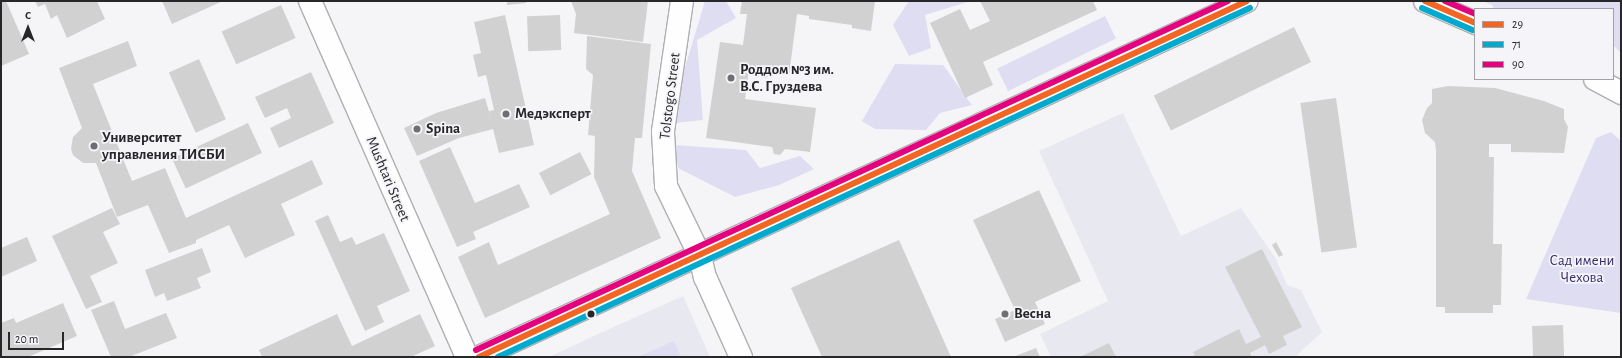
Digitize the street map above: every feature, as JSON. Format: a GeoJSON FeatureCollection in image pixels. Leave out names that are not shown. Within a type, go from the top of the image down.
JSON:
{"type":"FeatureCollection","features":[{"type":"Feature","properties":{"kind":"main road","name":"Mushtari Street"},"geometry":{"type":"LineString","coordinates":[[310,1],[467,357]]}},
{"type":"Feature","properties":{"kind":"main road","name":"Tolstogo Street"},"geometry":{"type":"LineString","coordinates":[[682,1],[663,132],[666,186],[700,256],[705,277],[741,357]]}},
{"type":"Feature","properties":{"kind":"main road"},"geometry":{"type":"LineString","coordinates":[[479,357],[700,256],[1247,1]]}},
{"type":"Feature","properties":{"kind":"main road"},"geometry":{"type":"LineString","coordinates":[[1425,1],[1474,23]]}},
{"type":"Feature","properties":{"kind":"main road"},"geometry":{"type":"LineString","coordinates":[[1597,80],[1621,94]]}},
{"type":"Feature","properties":{"kind":"shaded area"},"geometry":{"type":"Polygon","coordinates":[[[1123,113],[1181,236],[1241,208],[1276,259],[1287,285],[1301,290],[1322,332],[1295,357],[1051,357],[1040,334],[1108,301],[1039,151],[1123,113]]]}},
{"type":"Feature","properties":{"kind":"shaded area"},"geometry":{"type":"Polygon","coordinates":[[[683,296],[710,357],[549,357],[598,334],[683,296]]]}},
{"type":"Feature","properties":{"kind":"green space"},"geometry":{"type":"Polygon","coordinates":[[[705,1],[726,1],[736,18],[697,40],[703,120],[675,123],[678,91],[705,1]]]}},
{"type":"Feature","properties":{"kind":"green space"},"geometry":{"type":"Polygon","coordinates":[[[909,1],[971,1],[925,15],[931,48],[909,56],[893,25],[909,1]]]}},
{"type":"Feature","properties":{"kind":"green space"},"geometry":{"type":"Polygon","coordinates":[[[1482,1],[1621,1],[1621,53],[1614,46],[1614,8],[1494,8],[1492,5],[1482,1]]]}},
{"type":"Feature","properties":{"kind":"green space"},"geometry":{"type":"Polygon","coordinates":[[[1105,16],[1116,38],[1008,91],[997,69],[1105,16]]]}},
{"type":"Feature","properties":{"kind":"green space"},"geometry":{"type":"Polygon","coordinates":[[[895,64],[943,65],[972,105],[940,113],[926,130],[875,129],[862,121],[895,64]]]}},
{"type":"Feature","properties":{"kind":"green space","name":"Сад имени Чехова"},"geometry":{"type":"Polygon","coordinates":[[[1611,132],[1621,141],[1621,313],[1526,299],[1596,138],[1611,132]]]}},
{"type":"Feature","properties":{"kind":"green space"},"geometry":{"type":"Polygon","coordinates":[[[674,145],[746,150],[760,168],[800,156],[814,169],[779,185],[735,197],[678,168],[674,145]]]}},
{"type":"Feature","properties":{"kind":"green space"},"geometry":{"type":"Polygon","coordinates":[[[674,341],[681,357],[638,357],[674,341]]]}},
{"type":"Feature","properties":{"kind":"building"},"geometry":{"type":"Polygon","coordinates":[[[1,1],[6,1],[29,54],[1,66],[1,1]]]}},
{"type":"Feature","properties":{"kind":"building"},"geometry":{"type":"Polygon","coordinates":[[[35,1],[97,1],[105,19],[67,38],[57,15],[51,19],[45,4],[38,7],[35,1]]]}},
{"type":"Feature","properties":{"kind":"building"},"geometry":{"type":"Polygon","coordinates":[[[162,1],[223,1],[172,24],[162,1]]]}},
{"type":"Feature","properties":{"kind":"building"},"geometry":{"type":"Polygon","coordinates":[[[507,1],[526,1],[526,3],[507,5],[507,1]]]}},
{"type":"Feature","properties":{"kind":"building"},"geometry":{"type":"Polygon","coordinates":[[[571,1],[648,1],[643,42],[574,33],[576,14],[571,1]]]}},
{"type":"Feature","properties":{"kind":"building","name":"Роддом №3 им. В.С. Груздева"},"geometry":{"type":"Polygon","coordinates":[[[742,1],[875,1],[871,31],[852,28],[852,25],[809,19],[809,16],[797,14],[789,75],[771,73],[766,78],[761,78],[758,71],[749,70],[745,99],[816,108],[810,152],[785,149],[780,155],[774,154],[772,147],[706,138],[720,42],[743,45],[747,14],[740,14],[742,1]]]}},
{"type":"Feature","properties":{"kind":"building"},"geometry":{"type":"Polygon","coordinates":[[[980,1],[1093,1],[1097,10],[983,62],[993,85],[965,98],[930,23],[960,9],[970,30],[990,21],[980,1]]]}},
{"type":"Feature","properties":{"kind":"building"},"geometry":{"type":"Polygon","coordinates":[[[281,5],[296,38],[236,64],[222,31],[281,5]]]}},
{"type":"Feature","properties":{"kind":"building"},"geometry":{"type":"Polygon","coordinates":[[[505,15],[534,145],[499,153],[493,129],[459,138],[417,156],[404,128],[436,113],[485,98],[492,122],[489,111],[494,110],[486,75],[478,77],[473,55],[481,53],[474,22],[505,15]]]}},
{"type":"Feature","properties":{"kind":"building"},"geometry":{"type":"Polygon","coordinates":[[[560,15],[561,50],[528,51],[527,16],[560,15]]]}},
{"type":"Feature","properties":{"kind":"building"},"geometry":{"type":"Polygon","coordinates":[[[1294,27],[1311,62],[1171,130],[1154,95],[1294,27]]]}},
{"type":"Feature","properties":{"kind":"building"},"geometry":{"type":"Polygon","coordinates":[[[587,36],[651,44],[642,138],[635,138],[632,171],[661,238],[485,318],[458,257],[489,242],[498,265],[610,214],[594,177],[595,136],[588,135],[593,75],[586,69],[587,36]]]}},
{"type":"Feature","properties":{"kind":"building","name":"Университет управления ТИСБИ"},"geometry":{"type":"Polygon","coordinates":[[[128,41],[137,66],[93,84],[132,181],[165,168],[186,218],[312,160],[323,184],[281,204],[295,235],[245,258],[229,225],[196,240],[196,243],[169,253],[148,205],[117,217],[96,163],[83,163],[73,155],[71,149],[73,137],[82,128],[59,68],[128,41]]]}},
{"type":"Feature","properties":{"kind":"building"},"geometry":{"type":"Polygon","coordinates":[[[199,59],[226,119],[196,133],[169,72],[199,59]]]}},
{"type":"Feature","properties":{"kind":"building"},"geometry":{"type":"Polygon","coordinates":[[[311,72],[334,123],[279,148],[270,128],[291,118],[287,108],[265,118],[255,97],[311,72]]]}},
{"type":"Feature","properties":{"kind":"building"},"geometry":{"type":"Polygon","coordinates":[[[1448,86],[1495,88],[1544,101],[1564,109],[1564,119],[1568,127],[1564,153],[1511,152],[1511,144],[1489,144],[1489,157],[1494,157],[1493,244],[1502,244],[1501,305],[1493,305],[1493,313],[1445,313],[1445,307],[1436,307],[1436,151],[1435,142],[1425,133],[1422,120],[1427,108],[1432,103],[1432,89],[1448,86]]]}},
{"type":"Feature","properties":{"kind":"building"},"geometry":{"type":"Polygon","coordinates":[[[1336,98],[1357,248],[1321,253],[1300,103],[1336,98]]]}},
{"type":"Feature","properties":{"kind":"building"},"geometry":{"type":"Polygon","coordinates":[[[248,123],[262,153],[186,188],[172,158],[248,123]]]}},
{"type":"Feature","properties":{"kind":"building"},"geometry":{"type":"Polygon","coordinates":[[[450,147],[475,203],[519,184],[530,207],[473,232],[476,239],[457,247],[419,161],[450,147]]]}},
{"type":"Feature","properties":{"kind":"building"},"geometry":{"type":"Polygon","coordinates":[[[580,152],[591,174],[550,195],[539,173],[580,152]]]}},
{"type":"Feature","properties":{"kind":"building"},"geometry":{"type":"Polygon","coordinates":[[[1039,190],[1081,281],[1035,302],[1045,324],[1005,342],[995,319],[1015,310],[973,220],[1039,190]]]}},
{"type":"Feature","properties":{"kind":"building"},"geometry":{"type":"Polygon","coordinates":[[[112,208],[120,224],[103,232],[118,263],[90,276],[102,302],[86,309],[52,236],[112,208]]]}},
{"type":"Feature","properties":{"kind":"building"},"geometry":{"type":"Polygon","coordinates":[[[328,215],[340,242],[352,237],[356,245],[384,233],[410,291],[377,306],[384,322],[365,331],[315,221],[328,215]]]}},
{"type":"Feature","properties":{"kind":"building"},"geometry":{"type":"Polygon","coordinates":[[[27,237],[37,261],[1,277],[1,248],[27,237]]]}},
{"type":"Feature","properties":{"kind":"building"},"geometry":{"type":"Polygon","coordinates":[[[899,240],[951,357],[822,357],[791,288],[899,240]]]}},
{"type":"Feature","properties":{"kind":"building"},"geometry":{"type":"Polygon","coordinates":[[[1276,242],[1283,255],[1279,257],[1272,245],[1276,242]]]}},
{"type":"Feature","properties":{"kind":"building"},"geometry":{"type":"Polygon","coordinates":[[[202,248],[211,272],[197,278],[201,288],[167,301],[164,293],[155,297],[145,270],[202,248]]]}},
{"type":"Feature","properties":{"kind":"building"},"geometry":{"type":"Polygon","coordinates":[[[1262,249],[1302,327],[1283,336],[1287,345],[1269,354],[1265,345],[1250,353],[1252,357],[1190,357],[1195,355],[1193,352],[1239,329],[1246,344],[1261,337],[1225,267],[1262,249]]]}},
{"type":"Feature","properties":{"kind":"building"},"geometry":{"type":"Polygon","coordinates":[[[114,301],[125,329],[166,313],[177,338],[129,357],[111,357],[91,310],[114,301]]]}},
{"type":"Feature","properties":{"kind":"building"},"geometry":{"type":"Polygon","coordinates":[[[63,303],[77,336],[28,357],[2,357],[1,323],[14,318],[16,323],[63,303]]]}},
{"type":"Feature","properties":{"kind":"building"},"geometry":{"type":"Polygon","coordinates":[[[337,314],[352,346],[420,314],[435,346],[411,357],[262,357],[259,350],[337,314]]]}},
{"type":"Feature","properties":{"kind":"building"},"geometry":{"type":"Polygon","coordinates":[[[1563,325],[1564,357],[1533,357],[1532,326],[1563,325]]]}},
{"type":"Feature","properties":{"kind":"building"},"geometry":{"type":"Polygon","coordinates":[[[1109,343],[1116,357],[1080,357],[1109,343]]]}},
{"type":"Feature","properties":{"kind":"building"},"geometry":{"type":"Polygon","coordinates":[[[1036,348],[1040,357],[1013,357],[1036,348]]]}},
{"type":"Feature","properties":{"kind":"transit line","name":"90"},"geometry":{"type":"LineString","coordinates":[[476,350],[1228,1]]}},
{"type":"Feature","properties":{"kind":"transit line","name":"29"},"geometry":{"type":"LineString","coordinates":[[479,357],[1247,1]]}},
{"type":"Feature","properties":{"kind":"transit line","name":"29"},"geometry":{"type":"LineString","coordinates":[[1425,1],[1474,23]]}},
{"type":"Feature","properties":{"kind":"transit line","name":"90"},"geometry":{"type":"LineString","coordinates":[[1445,1],[1474,14]]}},
{"type":"Feature","properties":{"kind":"transit line","name":"71"},"geometry":{"type":"LineString","coordinates":[[498,357],[1250,8]]}},
{"type":"Feature","properties":{"kind":"transit line","name":"71"},"geometry":{"type":"LineString","coordinates":[[1422,8],[1472,30]]}},
{"type":"Feature","properties":{"kind":"place","name":"Роддом №3 им. В.С. Груздева"},"geometry":{"type":"Point","coordinates":[731,78]}},
{"type":"Feature","properties":{"kind":"place","name":"Медэксперт"},"geometry":{"type":"Point","coordinates":[506,114]}},
{"type":"Feature","properties":{"kind":"place","name":"Spina"},"geometry":{"type":"Point","coordinates":[417,129]}},
{"type":"Feature","properties":{"kind":"place","name":"Университет управления ТИСБИ"},"geometry":{"type":"Point","coordinates":[94,146]}},
{"type":"Feature","properties":{"kind":"place","name":"Весна"},"geometry":{"type":"Point","coordinates":[1005,314]}}]}
